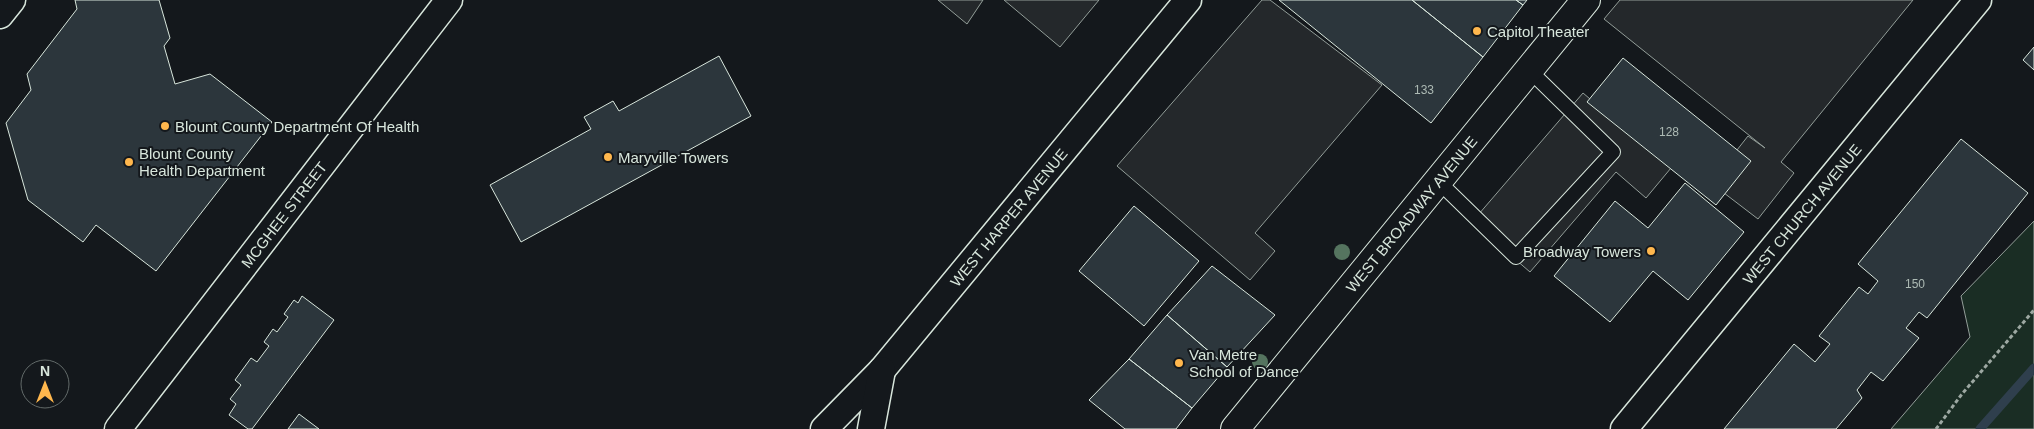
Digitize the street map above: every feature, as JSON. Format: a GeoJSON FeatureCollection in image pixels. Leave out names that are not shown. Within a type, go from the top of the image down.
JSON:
{"type":"FeatureCollection","features":[{"type":"Feature","properties":{"kind":"main road","name":"WEST BROADWAY AVENUE"},"geometry":{"type":"LineString","coordinates":[[1235,429],[1586,0]]}},
{"type":"Feature","properties":{"kind":"street"},"geometry":{"type":"LineString","coordinates":[[0,15],[12,0]]}},
{"type":"Feature","properties":{"kind":"street","name":"MCGHEE STREET"},"geometry":{"type":"LineString","coordinates":[[124,427],[449,0]]}},
{"type":"Feature","properties":{"kind":"street","name":"WEST HARPER AVENUE"},"geometry":{"type":"LineString","coordinates":[[824,429],[882,370],[1188,0]]}},
{"type":"Feature","properties":{"kind":"street","name":"WEST CHURCH AVENUE"},"geometry":{"type":"LineString","coordinates":[[1624,429],[1978,0]]}},
{"type":"Feature","properties":{"kind":"street"},"geometry":{"type":"LineString","coordinates":[[871,429],[882,370]]}},
{"type":"Feature","properties":{"kind":"lane"},"geometry":{"type":"LineString","coordinates":[[1438,181],[1516,257],[1613,152],[1529,70]]}},
{"type":"Feature","properties":{"kind":"path"},"geometry":{"type":"LineString","coordinates":[[1936,429],[1962,394],[2034,310]]}},
{"type":"Feature","properties":{"kind":"green space"},"geometry":{"type":"Polygon","coordinates":[[[2034,221],[2034,429],[1891,429],[1970,337],[1961,296],[2034,221]]]}},
{"type":"Feature","properties":{"kind":"shaded area"},"geometry":{"type":"Polygon","coordinates":[[[938,0],[983,0],[967,24],[938,0]]]}},
{"type":"Feature","properties":{"kind":"shaded area"},"geometry":{"type":"Polygon","coordinates":[[[1004,0],[1099,0],[1060,47],[1004,0]]]}},
{"type":"Feature","properties":{"kind":"shaded area"},"geometry":{"type":"Polygon","coordinates":[[[1262,0],[1270,0],[1382,85],[1255,233],[1275,251],[1250,280],[1117,166],[1262,0]]]}},
{"type":"Feature","properties":{"kind":"shaded area"},"geometry":{"type":"Polygon","coordinates":[[[1620,0],[1913,0],[1781,162],[1794,173],[1758,219],[1711,183],[1748,136],[1765,148],[1604,19],[1620,0]]]}},
{"type":"Feature","properties":{"kind":"shaded area"},"geometry":{"type":"Polygon","coordinates":[[[1583,93],[1671,168],[1646,198],[1616,172],[1530,272],[1472,222],[1583,93]]]}},
{"type":"Feature","properties":{"kind":"building","name":"Blount County Health Department"},"geometry":{"type":"Polygon","coordinates":[[[75,0],[159,0],[170,38],[164,46],[175,84],[210,74],[272,122],[156,271],[96,225],[83,242],[28,200],[6,123],[31,90],[27,74],[77,9],[75,0]]]}},
{"type":"Feature","properties":{"kind":"building"},"geometry":{"type":"Polygon","coordinates":[[[1279,0],[1412,0],[1483,57],[1431,123],[1279,0]]]}},
{"type":"Feature","properties":{"kind":"building","name":"Capitol Theater"},"geometry":{"type":"Polygon","coordinates":[[[1412,0],[1516,0],[1523,5],[1483,57],[1412,0]]]}},
{"type":"Feature","properties":{"kind":"building"},"geometry":{"type":"Polygon","coordinates":[[[1516,0],[1527,0],[1523,5],[1516,0]]]}},
{"type":"Feature","properties":{"kind":"building"},"geometry":{"type":"Polygon","coordinates":[[[2034,47],[2034,70],[2023,60],[2034,47]]]}},
{"type":"Feature","properties":{"kind":"building","name":"Maryville Towers"},"geometry":{"type":"Polygon","coordinates":[[[719,56],[751,116],[521,242],[490,185],[591,129],[584,117],[613,101],[619,111],[719,56]]]}},
{"type":"Feature","properties":{"kind":"building"},"geometry":{"type":"Polygon","coordinates":[[[1623,58],[1751,161],[1716,205],[1587,102],[1623,58]]]}},
{"type":"Feature","properties":{"kind":"building"},"geometry":{"type":"Polygon","coordinates":[[[1961,139],[2028,193],[1927,318],[1919,312],[1906,328],[1919,338],[1883,381],[1871,372],[1857,390],[1862,398],[1836,429],[1724,429],[1794,344],[1815,362],[1830,344],[1819,336],[1859,287],[1868,294],[1878,281],[1858,264],[1961,139]]]}},
{"type":"Feature","properties":{"kind":"building","name":"Broadway Towers"},"geometry":{"type":"Polygon","coordinates":[[[1685,183],[1744,232],[1688,300],[1653,271],[1610,322],[1554,276],[1615,201],[1648,228],[1685,183]]]}},
{"type":"Feature","properties":{"kind":"building"},"geometry":{"type":"Polygon","coordinates":[[[1134,206],[1199,261],[1144,326],[1079,271],[1134,206]]]}},
{"type":"Feature","properties":{"kind":"building"},"geometry":{"type":"Polygon","coordinates":[[[1212,266],[1275,315],[1227,367],[1167,315],[1212,266]]]}},
{"type":"Feature","properties":{"kind":"building"},"geometry":{"type":"Polygon","coordinates":[[[302,296],[334,320],[252,429],[248,429],[229,415],[236,404],[230,399],[241,385],[235,380],[251,358],[257,362],[269,346],[264,342],[273,329],[277,332],[288,317],[284,314],[294,300],[298,303],[302,296]]]}},
{"type":"Feature","properties":{"kind":"building","name":"Van Metre School of Dance"},"geometry":{"type":"Polygon","coordinates":[[[1167,315],[1227,367],[1192,408],[1129,359],[1167,315]]]}},
{"type":"Feature","properties":{"kind":"building"},"geometry":{"type":"Polygon","coordinates":[[[1129,359],[1192,408],[1176,429],[1125,429],[1089,400],[1129,359]]]}},
{"type":"Feature","properties":{"kind":"building"},"geometry":{"type":"Polygon","coordinates":[[[299,414],[319,429],[288,429],[299,414]]]}},
{"type":"Feature","properties":{"kind":"waterway"},"geometry":{"type":"LineString","coordinates":[[1980,429],[2034,368]]}},
{"type":"Feature","properties":{"kind":"place","name":"Capitol Theater"},"geometry":{"type":"Point","coordinates":[1477,31]}},
{"type":"Feature","properties":{"kind":"place","name":"Blount County Department Of Health"},"geometry":{"type":"Point","coordinates":[165,126]}},
{"type":"Feature","properties":{"kind":"place","name":"Maryville Towers"},"geometry":{"type":"Point","coordinates":[608,157]}},
{"type":"Feature","properties":{"kind":"place","name":"Blount County Health Department"},"geometry":{"type":"Point","coordinates":[129,162]}},
{"type":"Feature","properties":{"kind":"place","name":"Broadway Towers"},"geometry":{"type":"Point","coordinates":[1651,251]}},
{"type":"Feature","properties":{"kind":"place","name":"Van Metre School of Dance"},"geometry":{"type":"Point","coordinates":[1179,363]}}]}
